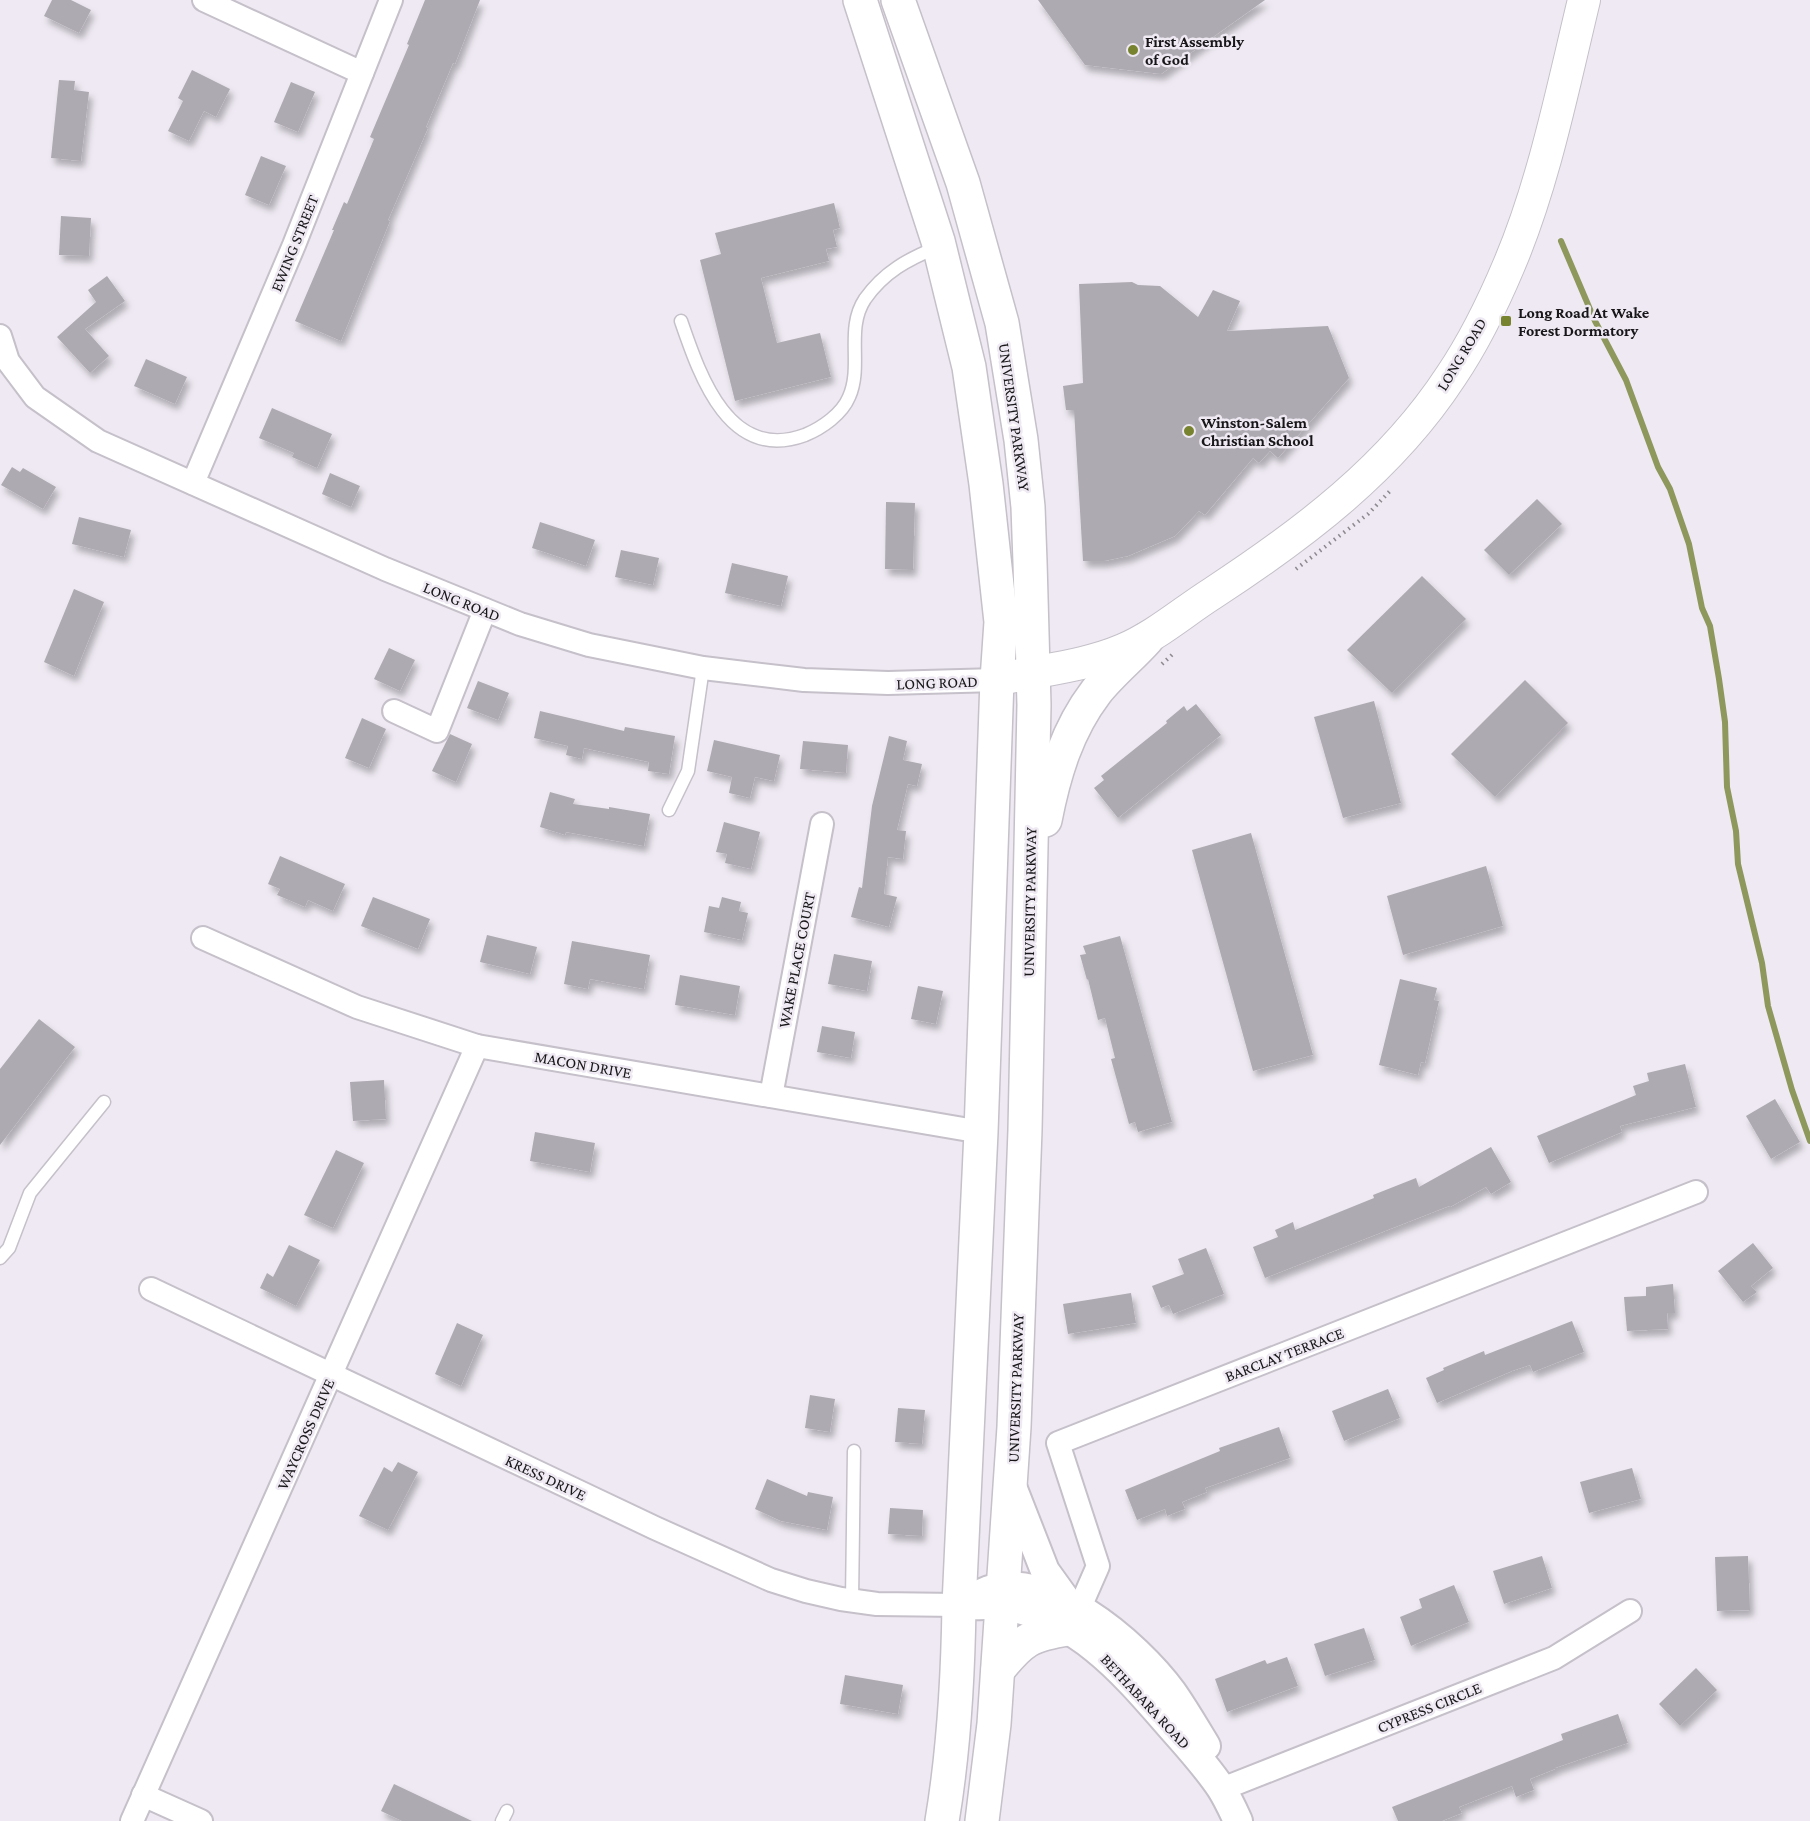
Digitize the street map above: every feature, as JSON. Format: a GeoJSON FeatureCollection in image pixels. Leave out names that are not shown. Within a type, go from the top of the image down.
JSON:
{"type":"FeatureCollection","features":[{"type":"Feature","properties":{"kind":"main road"},"geometry":{"type":"LineString","coordinates":[[860,0],[939,246],[969,367],[986,484],[1001,622],[959,1605],[958,1678],[948,1787],[942,1821]]}},
{"type":"Feature","properties":{"kind":"main road","name":"UNIVERSITY PARKWAY"},"geometry":{"type":"LineString","coordinates":[[898,0],[963,183],[1002,323],[1021,440],[1028,507],[1034,661],[1025,1130],[1011,1483],[1004,1596],[994,1724],[982,1821]]}},
{"type":"Feature","properties":{"kind":"main road","name":"LONG ROAD"},"geometry":{"type":"LineString","coordinates":[[1034,661],[1063,668],[1120,651],[1147,639],[1257,565],[1326,513],[1384,458],[1410,429],[1450,378],[1475,336],[1509,265],[1536,188],[1584,0]]}},
{"type":"Feature","properties":{"kind":"main road","name":"LONG ROAD"},"geometry":{"type":"LineString","coordinates":[[997,680],[1034,661],[1106,641],[1189,609]]}},
{"type":"Feature","properties":{"kind":"main road"},"geometry":{"type":"LineString","coordinates":[[1029,866],[1041,845],[1060,758],[1075,722],[1097,690],[1147,639]]}},
{"type":"Feature","properties":{"kind":"main road"},"geometry":{"type":"LineString","coordinates":[[998,1670],[1015,1649],[1072,1613]]}},
{"type":"Feature","properties":{"kind":"street"},"geometry":{"type":"LineString","coordinates":[[204,0],[362,73]]}},
{"type":"Feature","properties":{"kind":"street","name":"EWING STREET"},"geometry":{"type":"LineString","coordinates":[[193,483],[294,245],[391,0]]}},
{"type":"Feature","properties":{"kind":"street","name":"LONG ROAD"},"geometry":{"type":"LineString","coordinates":[[0,336],[8,361],[35,397],[98,441],[385,569],[520,624],[590,645],[703,668],[804,680],[888,683],[997,680]]}},
{"type":"Feature","properties":{"kind":"street"},"geometry":{"type":"LineString","coordinates":[[394,711],[437,731],[485,610]]}},
{"type":"Feature","properties":{"kind":"street","name":"WAKE PLACE COURT"},"geometry":{"type":"LineString","coordinates":[[771,1096],[822,824]]}},
{"type":"Feature","properties":{"kind":"street","name":"MACON DRIVE"},"geometry":{"type":"LineString","coordinates":[[203,938],[357,1007],[477,1046],[981,1132]]}},
{"type":"Feature","properties":{"kind":"street","name":"WAYCROSS DRIVE"},"geometry":{"type":"LineString","coordinates":[[132,1821],[477,1046]]}},
{"type":"Feature","properties":{"kind":"street","name":"BARCLAY TERRACE"},"geometry":{"type":"LineString","coordinates":[[1072,1613],[1098,1566],[1058,1443],[1696,1192]]}},
{"type":"Feature","properties":{"kind":"street","name":"KRESS DRIVE"},"geometry":{"type":"LineString","coordinates":[[151,1289],[655,1528],[771,1580],[806,1591],[852,1601],[877,1604],[959,1605]]}},
{"type":"Feature","properties":{"kind":"street"},"geometry":{"type":"LineString","coordinates":[[1011,1483],[1045,1571],[1072,1613]]}},
{"type":"Feature","properties":{"kind":"street","name":"BETHABARA ROAD"},"geometry":{"type":"LineString","coordinates":[[959,1605],[1004,1596],[1029,1613],[1072,1613],[1093,1645],[1136,1686],[1196,1755],[1222,1789],[1238,1821]]}},
{"type":"Feature","properties":{"kind":"street","name":"CYPRESS CIRCLE"},"geometry":{"type":"LineString","coordinates":[[1222,1789],[1554,1658],[1630,1611]]}},
{"type":"Feature","properties":{"kind":"street"},"geometry":{"type":"LineString","coordinates":[[143,1795],[201,1821]]}},
{"type":"Feature","properties":{"kind":"lane"},"geometry":{"type":"LineString","coordinates":[[681,321],[698,370],[731,421],[747,432],[769,440],[800,437],[826,423],[848,401],[855,376],[855,326],[864,301],[879,280],[895,267],[939,246]]}},
{"type":"Feature","properties":{"kind":"lane"},"geometry":{"type":"LineString","coordinates":[[669,810],[688,771],[703,668]]}},
{"type":"Feature","properties":{"kind":"lane"},"geometry":{"type":"LineString","coordinates":[[0,1258],[9,1248],[30,1193],[104,1102]]}},
{"type":"Feature","properties":{"kind":"lane"},"geometry":{"type":"LineString","coordinates":[[852,1601],[854,1452]]}},
{"type":"Feature","properties":{"kind":"building"},"geometry":{"type":"Polygon","coordinates":[[[52,0],[71,0],[91,10],[79,33],[44,16],[52,0]]]}},
{"type":"Feature","properties":{"kind":"building"},"geometry":{"type":"Polygon","coordinates":[[[425,0],[480,0],[388,220],[390,221],[341,341],[295,321],[344,202],[347,204],[374,139],[370,137],[409,45],[407,44],[425,0]]]}},
{"type":"Feature","properties":{"kind":"building","name":"First Assembly of God"},"geometry":{"type":"Polygon","coordinates":[[[1038,0],[1265,0],[1161,74],[1085,65],[1038,0]]]}},
{"type":"Feature","properties":{"kind":"building"},"geometry":{"type":"Polygon","coordinates":[[[192,70],[230,89],[216,117],[204,111],[189,141],[168,131],[183,101],[178,98],[192,70]]]}},
{"type":"Feature","properties":{"kind":"building"},"geometry":{"type":"Polygon","coordinates":[[[59,80],[75,81],[74,90],[89,92],[81,161],[51,158],[59,80]]]}},
{"type":"Feature","properties":{"kind":"building"},"geometry":{"type":"Polygon","coordinates":[[[291,82],[315,92],[298,132],[274,122],[291,82]]]}},
{"type":"Feature","properties":{"kind":"building"},"geometry":{"type":"Polygon","coordinates":[[[261,156],[286,166],[269,205],[245,195],[261,156]]]}},
{"type":"Feature","properties":{"kind":"building"},"geometry":{"type":"Polygon","coordinates":[[[834,203],[840,228],[833,230],[837,247],[826,249],[829,261],[761,278],[777,343],[820,333],[831,377],[735,401],[700,260],[721,254],[715,233],[834,203]]]}},
{"type":"Feature","properties":{"kind":"building"},"geometry":{"type":"Polygon","coordinates":[[[61,216],[91,218],[89,256],[59,255],[61,216]]]}},
{"type":"Feature","properties":{"kind":"building"},"geometry":{"type":"Polygon","coordinates":[[[107,276],[125,301],[85,329],[109,356],[90,373],[57,337],[96,302],[88,290],[107,276]]]}},
{"type":"Feature","properties":{"kind":"building","name":"Winston-Salem Christian School"},"geometry":{"type":"Polygon","coordinates":[[[1132,282],[1138,285],[1160,286],[1198,317],[1213,290],[1240,301],[1227,331],[1328,326],[1349,378],[1278,458],[1270,451],[1259,463],[1253,458],[1205,515],[1199,511],[1175,536],[1128,556],[1104,561],[1083,561],[1074,410],[1066,410],[1063,386],[1083,383],[1079,284],[1132,282]]]}},
{"type":"Feature","properties":{"kind":"building"},"geometry":{"type":"Polygon","coordinates":[[[146,359],[187,377],[175,404],[134,386],[146,359]]]}},
{"type":"Feature","properties":{"kind":"building"},"geometry":{"type":"Polygon","coordinates":[[[272,408],[332,434],[317,468],[292,457],[294,453],[259,438],[272,408]]]}},
{"type":"Feature","properties":{"kind":"building"},"geometry":{"type":"Polygon","coordinates":[[[12,467],[20,472],[23,468],[56,487],[43,509],[1,485],[12,467]]]}},
{"type":"Feature","properties":{"kind":"building"},"geometry":{"type":"Polygon","coordinates":[[[330,473],[360,486],[351,507],[322,494],[330,473]]]}},
{"type":"Feature","properties":{"kind":"building"},"geometry":{"type":"Polygon","coordinates":[[[1537,499],[1562,524],[1509,575],[1484,550],[1537,499]]]}},
{"type":"Feature","properties":{"kind":"building"},"geometry":{"type":"Polygon","coordinates":[[[886,502],[915,503],[913,570],[885,569],[886,502]]]}},
{"type":"Feature","properties":{"kind":"building"},"geometry":{"type":"Polygon","coordinates":[[[79,517],[131,530],[124,557],[72,544],[79,517]]]}},
{"type":"Feature","properties":{"kind":"building"},"geometry":{"type":"Polygon","coordinates":[[[540,522],[595,540],[586,566],[532,548],[540,522]]]}},
{"type":"Feature","properties":{"kind":"building"},"geometry":{"type":"Polygon","coordinates":[[[621,550],[659,558],[653,585],[615,577],[621,550]]]}},
{"type":"Feature","properties":{"kind":"building"},"geometry":{"type":"Polygon","coordinates":[[[732,563],[788,576],[781,606],[725,593],[732,563]]]}},
{"type":"Feature","properties":{"kind":"building"},"geometry":{"type":"Polygon","coordinates":[[[1422,576],[1466,619],[1392,693],[1347,650],[1422,576]]]}},
{"type":"Feature","properties":{"kind":"building"},"geometry":{"type":"Polygon","coordinates":[[[74,589],[104,602],[74,676],[44,662],[74,589]]]}},
{"type":"Feature","properties":{"kind":"building"},"geometry":{"type":"Polygon","coordinates":[[[389,648],[415,660],[400,691],[374,679],[389,648]]]}},
{"type":"Feature","properties":{"kind":"building"},"geometry":{"type":"Polygon","coordinates":[[[1525,680],[1568,723],[1495,797],[1451,754],[1525,680]]]}},
{"type":"Feature","properties":{"kind":"building"},"geometry":{"type":"Polygon","coordinates":[[[478,681],[509,693],[498,720],[467,708],[478,681]]]}},
{"type":"Feature","properties":{"kind":"building"},"geometry":{"type":"Polygon","coordinates":[[[1374,701],[1401,803],[1343,818],[1314,717],[1374,701]]]}},
{"type":"Feature","properties":{"kind":"building"},"geometry":{"type":"Polygon","coordinates":[[[1196,704],[1221,735],[1118,818],[1094,788],[1104,780],[1101,776],[1167,723],[1166,721],[1184,706],[1187,711],[1196,704]]]}},
{"type":"Feature","properties":{"kind":"building"},"geometry":{"type":"Polygon","coordinates":[[[540,711],[624,731],[625,727],[675,736],[669,774],[648,771],[649,762],[584,748],[582,759],[566,755],[568,746],[534,738],[540,711]]]}},
{"type":"Feature","properties":{"kind":"building"},"geometry":{"type":"Polygon","coordinates":[[[362,718],[386,729],[369,768],[345,758],[362,718]]]}},
{"type":"Feature","properties":{"kind":"building"},"geometry":{"type":"Polygon","coordinates":[[[450,734],[472,744],[456,782],[432,771],[450,734]]]}},
{"type":"Feature","properties":{"kind":"building"},"geometry":{"type":"Polygon","coordinates":[[[889,736],[907,741],[903,760],[922,764],[917,786],[908,784],[897,830],[906,831],[903,859],[888,857],[884,894],[897,897],[889,927],[851,917],[859,887],[862,888],[872,806],[889,736]]]}},
{"type":"Feature","properties":{"kind":"building"},"geometry":{"type":"Polygon","coordinates":[[[714,740],[780,755],[774,781],[755,777],[750,798],[729,793],[732,777],[707,771],[714,740]]]}},
{"type":"Feature","properties":{"kind":"building"},"geometry":{"type":"Polygon","coordinates":[[[803,741],[848,745],[846,773],[800,769],[803,741]]]}},
{"type":"Feature","properties":{"kind":"building"},"geometry":{"type":"Polygon","coordinates":[[[550,792],[575,799],[573,804],[650,814],[644,846],[566,832],[565,835],[540,827],[550,792]]]}},
{"type":"Feature","properties":{"kind":"building"},"geometry":{"type":"Polygon","coordinates":[[[724,822],[760,832],[751,869],[725,863],[727,854],[716,852],[724,822]]]}},
{"type":"Feature","properties":{"kind":"building"},"geometry":{"type":"Polygon","coordinates":[[[1251,833],[1313,1055],[1253,1071],[1192,850],[1251,833]]]}},
{"type":"Feature","properties":{"kind":"building"},"geometry":{"type":"Polygon","coordinates":[[[280,856],[345,884],[333,911],[308,900],[305,907],[277,895],[280,889],[268,884],[280,856]]]}},
{"type":"Feature","properties":{"kind":"building"},"geometry":{"type":"Polygon","coordinates":[[[1486,866],[1503,926],[1403,955],[1387,896],[1486,866]]]}},
{"type":"Feature","properties":{"kind":"building"},"geometry":{"type":"Polygon","coordinates":[[[373,897],[430,919],[418,949],[361,926],[373,897]]]}},
{"type":"Feature","properties":{"kind":"building"},"geometry":{"type":"Polygon","coordinates":[[[722,897],[741,902],[739,911],[748,913],[742,940],[704,932],[709,906],[719,908],[722,897]]]}},
{"type":"Feature","properties":{"kind":"building"},"geometry":{"type":"Polygon","coordinates":[[[487,935],[537,947],[530,974],[480,962],[487,935]]]}},
{"type":"Feature","properties":{"kind":"building"},"geometry":{"type":"Polygon","coordinates":[[[1120,936],[1172,1122],[1138,1132],[1135,1122],[1129,1124],[1111,1059],[1115,1058],[1105,1018],[1098,1020],[1080,955],[1086,954],[1083,946],[1120,936]]]}},
{"type":"Feature","properties":{"kind":"building"},"geometry":{"type":"Polygon","coordinates":[[[572,941],[650,955],[644,989],[590,979],[588,989],[564,984],[572,941]]]}},
{"type":"Feature","properties":{"kind":"building"},"geometry":{"type":"Polygon","coordinates":[[[834,954],[872,961],[867,991],[828,984],[834,954]]]}},
{"type":"Feature","properties":{"kind":"building"},"geometry":{"type":"Polygon","coordinates":[[[680,975],[740,986],[735,1015],[675,1005],[680,975]]]}},
{"type":"Feature","properties":{"kind":"building"},"geometry":{"type":"Polygon","coordinates":[[[1400,979],[1437,988],[1434,1000],[1439,1001],[1425,1063],[1421,1062],[1418,1075],[1379,1065],[1400,979]]]}},
{"type":"Feature","properties":{"kind":"building"},"geometry":{"type":"Polygon","coordinates":[[[918,986],[943,991],[936,1024],[911,1019],[918,986]]]}},
{"type":"Feature","properties":{"kind":"building"},"geometry":{"type":"Polygon","coordinates":[[[39,1019],[75,1047],[0,1145],[0,1069],[39,1019]]]}},
{"type":"Feature","properties":{"kind":"building"},"geometry":{"type":"Polygon","coordinates":[[[822,1026],[855,1032],[851,1058],[817,1052],[822,1026]]]}},
{"type":"Feature","properties":{"kind":"building"},"geometry":{"type":"Polygon","coordinates":[[[1685,1064],[1696,1107],[1620,1126],[1622,1132],[1549,1163],[1537,1136],[1636,1095],[1633,1086],[1649,1081],[1647,1073],[1685,1064]]]}},
{"type":"Feature","properties":{"kind":"building"},"geometry":{"type":"Polygon","coordinates":[[[384,1080],[386,1119],[353,1121],[350,1082],[384,1080]]]}},
{"type":"Feature","properties":{"kind":"building"},"geometry":{"type":"Polygon","coordinates":[[[1775,1099],[1800,1142],[1771,1159],[1746,1116],[1775,1099]]]}},
{"type":"Feature","properties":{"kind":"building"},"geometry":{"type":"Polygon","coordinates":[[[535,1132],[595,1143],[590,1172],[530,1161],[535,1132]]]}},
{"type":"Feature","properties":{"kind":"building"},"geometry":{"type":"Polygon","coordinates":[[[1491,1147],[1511,1182],[1491,1194],[1486,1187],[1450,1207],[1265,1278],[1253,1247],[1278,1237],[1275,1230],[1293,1222],[1295,1230],[1416,1178],[1419,1187],[1491,1147]]]}},
{"type":"Feature","properties":{"kind":"building"},"geometry":{"type":"Polygon","coordinates":[[[336,1150],[364,1163],[333,1228],[304,1215],[336,1150]]]}},
{"type":"Feature","properties":{"kind":"building"},"geometry":{"type":"Polygon","coordinates":[[[1753,1243],[1773,1268],[1751,1286],[1757,1292],[1743,1302],[1718,1271],[1753,1243]]]}},
{"type":"Feature","properties":{"kind":"building"},"geometry":{"type":"Polygon","coordinates":[[[289,1245],[320,1260],[296,1306],[260,1288],[267,1273],[273,1277],[289,1245]]]}},
{"type":"Feature","properties":{"kind":"building"},"geometry":{"type":"Polygon","coordinates":[[[1206,1248],[1224,1294],[1173,1314],[1169,1305],[1161,1308],[1152,1286],[1184,1274],[1178,1259],[1206,1248]]]}},
{"type":"Feature","properties":{"kind":"building"},"geometry":{"type":"Polygon","coordinates":[[[1673,1284],[1675,1313],[1667,1313],[1668,1329],[1627,1331],[1624,1297],[1646,1296],[1646,1287],[1673,1284]]]}},
{"type":"Feature","properties":{"kind":"building"},"geometry":{"type":"Polygon","coordinates":[[[1131,1293],[1136,1323],[1068,1334],[1063,1304],[1131,1293]]]}},
{"type":"Feature","properties":{"kind":"building"},"geometry":{"type":"Polygon","coordinates":[[[1572,1321],[1584,1352],[1533,1372],[1530,1365],[1512,1371],[1437,1403],[1426,1378],[1444,1370],[1443,1368],[1484,1351],[1485,1355],[1572,1321]]]}},
{"type":"Feature","properties":{"kind":"building"},"geometry":{"type":"Polygon","coordinates":[[[457,1323],[483,1335],[461,1386],[435,1374],[457,1323]]]}},
{"type":"Feature","properties":{"kind":"building"},"geometry":{"type":"Polygon","coordinates":[[[1388,1389],[1400,1418],[1344,1441],[1332,1411],[1388,1389]]]}},
{"type":"Feature","properties":{"kind":"building"},"geometry":{"type":"Polygon","coordinates":[[[810,1395],[835,1399],[830,1432],[805,1428],[810,1395]]]}},
{"type":"Feature","properties":{"kind":"building"},"geometry":{"type":"Polygon","coordinates":[[[898,1408],[925,1410],[922,1444],[895,1442],[898,1408]]]}},
{"type":"Feature","properties":{"kind":"building"},"geometry":{"type":"Polygon","coordinates":[[[1279,1427],[1290,1458],[1205,1488],[1207,1492],[1182,1502],[1185,1509],[1167,1516],[1165,1509],[1137,1520],[1125,1490],[1220,1451],[1219,1448],[1279,1427]]]}},
{"type":"Feature","properties":{"kind":"building"},"geometry":{"type":"Polygon","coordinates":[[[398,1462],[418,1472],[388,1530],[359,1516],[384,1467],[392,1472],[398,1462]]]}},
{"type":"Feature","properties":{"kind":"building"},"geometry":{"type":"Polygon","coordinates":[[[1632,1468],[1641,1499],[1589,1513],[1580,1482],[1632,1468]]]}},
{"type":"Feature","properties":{"kind":"building"},"geometry":{"type":"Polygon","coordinates":[[[767,1479],[807,1496],[808,1492],[833,1497],[827,1530],[781,1521],[755,1509],[767,1479]]]}},
{"type":"Feature","properties":{"kind":"building"},"geometry":{"type":"Polygon","coordinates":[[[890,1508],[923,1510],[922,1536],[888,1534],[890,1508]]]}},
{"type":"Feature","properties":{"kind":"building"},"geometry":{"type":"Polygon","coordinates":[[[1542,1556],[1552,1588],[1504,1604],[1493,1571],[1542,1556]]]}},
{"type":"Feature","properties":{"kind":"building"},"geometry":{"type":"Polygon","coordinates":[[[1748,1556],[1750,1610],[1717,1611],[1715,1557],[1748,1556]]]}},
{"type":"Feature","properties":{"kind":"building"},"geometry":{"type":"Polygon","coordinates":[[[1454,1585],[1469,1622],[1411,1646],[1400,1617],[1422,1608],[1419,1599],[1454,1585]]]}},
{"type":"Feature","properties":{"kind":"building"},"geometry":{"type":"Polygon","coordinates":[[[1364,1628],[1375,1660],[1325,1676],[1314,1644],[1364,1628]]]}},
{"type":"Feature","properties":{"kind":"building"},"geometry":{"type":"Polygon","coordinates":[[[1287,1657],[1298,1686],[1227,1712],[1215,1679],[1265,1660],[1267,1664],[1287,1657]]]}},
{"type":"Feature","properties":{"kind":"building"},"geometry":{"type":"Polygon","coordinates":[[[1696,1668],[1717,1690],[1680,1726],[1659,1704],[1696,1668]]]}},
{"type":"Feature","properties":{"kind":"building"},"geometry":{"type":"Polygon","coordinates":[[[845,1675],[903,1685],[898,1714],[840,1704],[845,1675]]]}},
{"type":"Feature","properties":{"kind":"building"},"geometry":{"type":"Polygon","coordinates":[[[1618,1714],[1628,1743],[1530,1779],[1534,1790],[1516,1797],[1512,1786],[1459,1807],[1462,1813],[1442,1821],[1398,1821],[1392,1807],[1563,1740],[1561,1734],[1618,1714]]]}},
{"type":"Feature","properties":{"kind":"building"},"geometry":{"type":"Polygon","coordinates":[[[394,1784],[472,1821],[402,1821],[381,1811],[394,1784]]]}},
{"type":"Feature","properties":{"kind":"waterway"},"geometry":{"type":"LineString","coordinates":[[1561,241],[1595,321],[1626,380],[1658,467],[1670,489],[1689,544],[1702,608],[1710,626],[1719,679],[1725,722],[1727,787],[1736,831],[1738,864],[1762,963],[1768,1006],[1792,1090],[1810,1141]]}},
{"type":"Feature","properties":{"kind":"place","name":"First Assembly of God"},"geometry":{"type":"Point","coordinates":[1133,50]}},
{"type":"Feature","properties":{"kind":"place","name":"Long Road At Wake Forest Dormatory"},"geometry":{"type":"Point","coordinates":[1506,321]}},
{"type":"Feature","properties":{"kind":"place","name":"Winston-Salem Christian School"},"geometry":{"type":"Point","coordinates":[1189,431]}}]}
